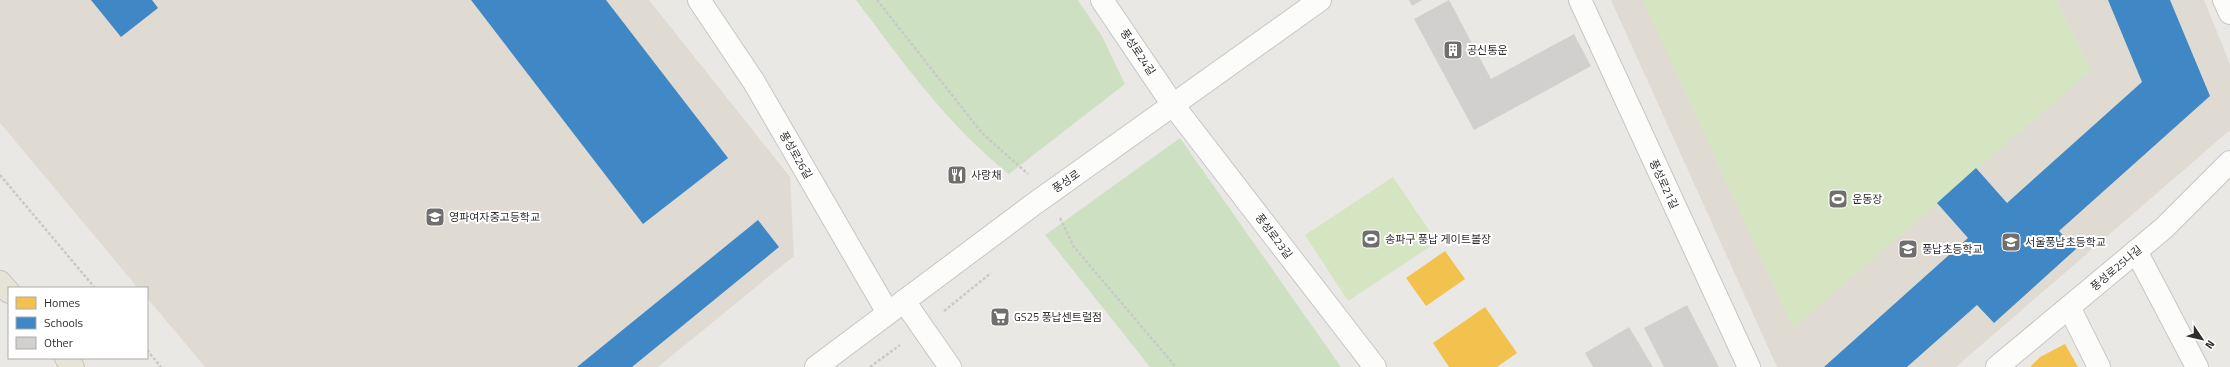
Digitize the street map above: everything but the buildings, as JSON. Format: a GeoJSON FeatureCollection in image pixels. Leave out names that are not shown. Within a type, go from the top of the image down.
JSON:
{"type":"FeatureCollection","features":[{"type":"Feature","properties":{"kind":"main road"},"geometry":{"type":"LineString","coordinates":[[0,282],[8,291]]}},
{"type":"Feature","properties":{"kind":"main road"},"geometry":{"type":"LineString","coordinates":[[67,359],[73,367]]}},
{"type":"Feature","properties":{"kind":"street","name":"풍성로26길"},"geometry":{"type":"LineString","coordinates":[[699,0],[754,82],[896,308],[950,367]]}},
{"type":"Feature","properties":{"kind":"street","name":"풍성로24길"},"geometry":{"type":"LineString","coordinates":[[1102,0],[1173,105]]}},
{"type":"Feature","properties":{"kind":"street","name":"풍성로21길"},"geometry":{"type":"LineString","coordinates":[[1580,0],[1749,367]]}},
{"type":"Feature","properties":{"kind":"street"},"geometry":{"type":"LineString","coordinates":[[2224,0],[2230,13]]}},
{"type":"Feature","properties":{"kind":"street","name":"풍성로"},"geometry":{"type":"LineString","coordinates":[[816,367],[1048,194],[1173,105],[1309,3]]}},
{"type":"Feature","properties":{"kind":"street","name":"풍성로23길"},"geometry":{"type":"LineString","coordinates":[[1173,105],[1374,367]]}},
{"type":"Feature","properties":{"kind":"street","name":"풍성로25나길"},"geometry":{"type":"LineString","coordinates":[[1997,367],[2164,228],[2230,162]]}},
{"type":"Feature","properties":{"kind":"street"},"geometry":{"type":"LineString","coordinates":[[2136,251],[2197,367]]}},
{"type":"Feature","properties":{"kind":"street"},"geometry":{"type":"LineString","coordinates":[[2069,307],[2099,367]]}},
{"type":"Feature","properties":{"kind":"path"},"geometry":{"type":"LineString","coordinates":[[877,0],[982,133],[1048,194],[1074,247],[1176,367]]}},
{"type":"Feature","properties":{"kind":"path"},"geometry":{"type":"LineString","coordinates":[[0,175],[94,287]]}},
{"type":"Feature","properties":{"kind":"path"},"geometry":{"type":"LineString","coordinates":[[148,351],[161,367]]}},
{"type":"Feature","properties":{"kind":"shaded area","name":"영파여자중고등학교"},"geometry":{"type":"Polygon","coordinates":[[[0,0],[649,0],[790,177],[794,256],[658,367],[205,367],[148,299],[148,287],[137,287],[0,123],[0,0]]]}},
{"type":"Feature","properties":{"kind":"shaded area","name":"풍납초등학교"},"geometry":{"type":"Polygon","coordinates":[[[1611,0],[2204,0],[2230,64],[2230,130],[1956,367],[1777,367],[1611,0]]]}},
{"type":"Feature","properties":{"kind":"green space"},"geometry":{"type":"Polygon","coordinates":[[[856,0],[1078,0],[1102,36],[1125,84],[1009,174],[966,135],[946,114],[927,92],[856,0]]]}},
{"type":"Feature","properties":{"kind":"green space","name":"운동장"},"geometry":{"type":"Polygon","coordinates":[[[1643,0],[2056,0],[2091,70],[1793,328],[1643,0]]]}},
{"type":"Feature","properties":{"kind":"green space"},"geometry":{"type":"Polygon","coordinates":[[[1180,138],[1341,367],[1150,367],[1045,235],[1180,138]]]}},
{"type":"Feature","properties":{"kind":"green space","name":"송파구 풍납 게이트볼장"},"geometry":{"type":"Polygon","coordinates":[[[1393,177],[1437,242],[1348,301],[1305,235],[1393,177]]]}},
{"type":"Feature","properties":{"kind":"place","name":"공신통운"},"geometry":{"type":"Point","coordinates":[1453,50]}},
{"type":"Feature","properties":{"kind":"place","name":"사랑채"},"geometry":{"type":"Point","coordinates":[957,175]}},
{"type":"Feature","properties":{"kind":"place","name":"운동장"},"geometry":{"type":"Point","coordinates":[1838,199]}},
{"type":"Feature","properties":{"kind":"place","name":"영파여자중고등학교"},"geometry":{"type":"Point","coordinates":[435,217]}},
{"type":"Feature","properties":{"kind":"place","name":"송파구 풍납 게이트볼장"},"geometry":{"type":"Point","coordinates":[1371,239]}},
{"type":"Feature","properties":{"kind":"place","name":"서울풍납초등학교"},"geometry":{"type":"Point","coordinates":[2011,242]}},
{"type":"Feature","properties":{"kind":"place","name":"풍납초등학교"},"geometry":{"type":"Point","coordinates":[1908,249]}},
{"type":"Feature","properties":{"kind":"place","name":"GS25 풍납센트럴점"},"geometry":{"type":"Point","coordinates":[1000,317]}}]}
